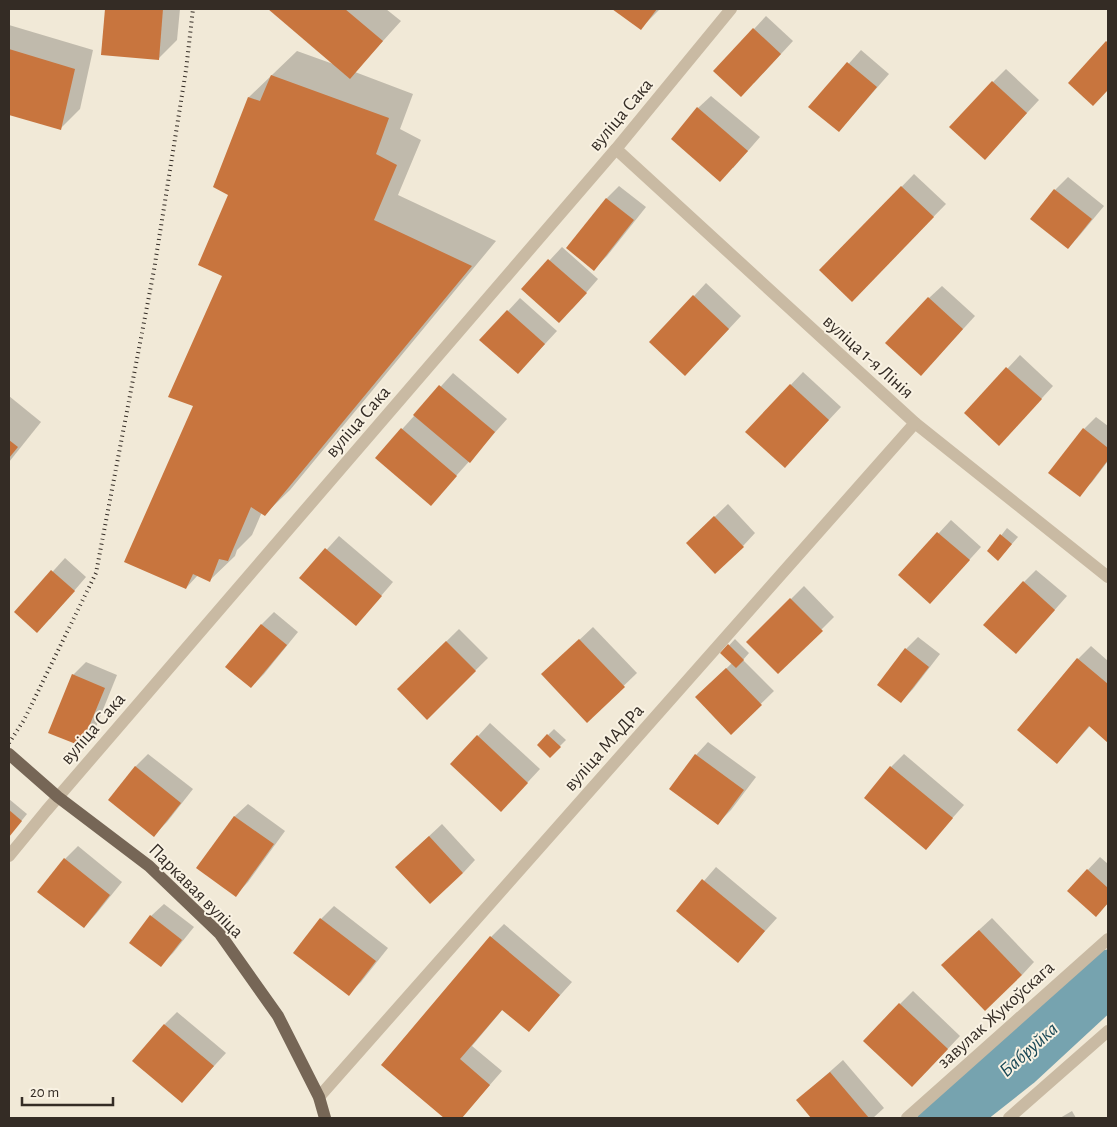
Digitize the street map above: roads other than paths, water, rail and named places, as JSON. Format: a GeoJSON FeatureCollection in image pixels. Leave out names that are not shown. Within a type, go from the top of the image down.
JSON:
{"type":"FeatureCollection","features":[{"type":"Feature","properties":{"kind":"main road","name":"Паркавая вуліца"},"geometry":{"type":"LineString","coordinates":[[9,754],[58,797],[150,866],[220,934],[278,1016],[319,1096],[325,1118]]}},
{"type":"Feature","properties":{"kind":"street","name":"вуліца Сака"},"geometry":{"type":"LineString","coordinates":[[9,856],[616,149],[732,9]]}},
{"type":"Feature","properties":{"kind":"street","name":"вуліца 1-я Лінія"},"geometry":{"type":"LineString","coordinates":[[616,149],[915,423],[1108,577]]}},
{"type":"Feature","properties":{"kind":"street","name":"вуліца МАДРа"},"geometry":{"type":"LineString","coordinates":[[319,1096],[915,423]]}},
{"type":"Feature","properties":{"kind":"street","name":"завулак Жукоўскага"},"geometry":{"type":"LineString","coordinates":[[907,1118],[1108,939]]}},
{"type":"Feature","properties":{"kind":"street"},"geometry":{"type":"LineString","coordinates":[[1009,1118],[1108,1031]]}},
{"type":"Feature","properties":{"kind":"waterway","name":"Бабруйка"},"geometry":{"type":"LineString","coordinates":[[945,1118],[1016,1062],[1108,977]]}},
{"type":"Feature","properties":{"kind":"railway"},"geometry":{"type":"LineString","coordinates":[[9,743],[24,720],[96,573],[154,270],[186,70],[193,9]]}}]}
